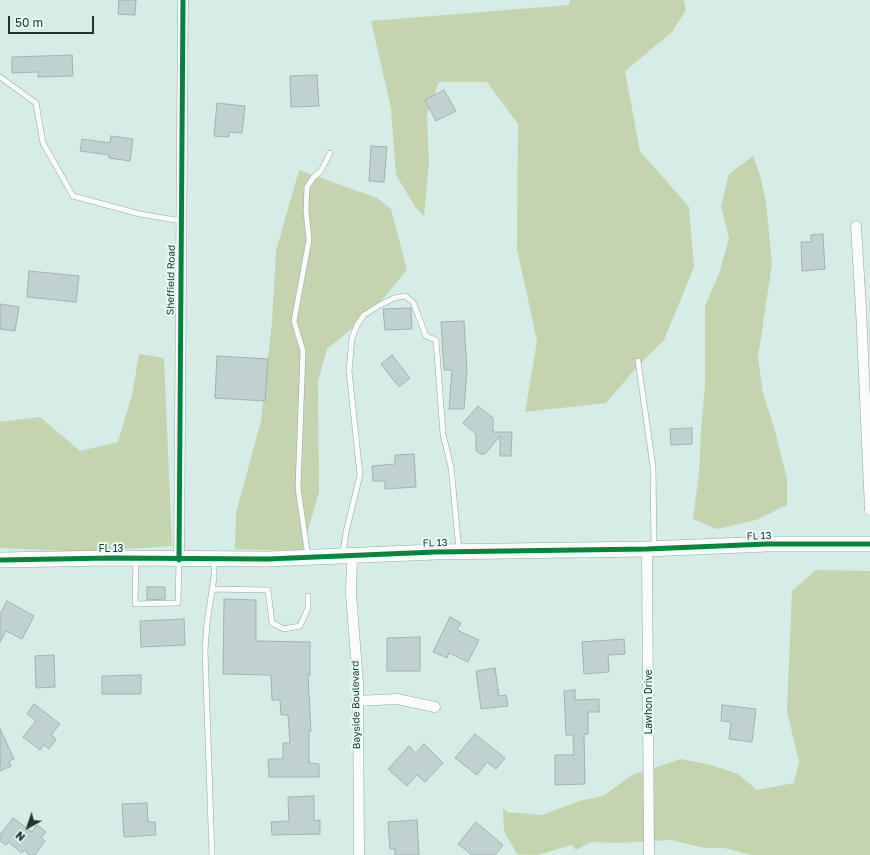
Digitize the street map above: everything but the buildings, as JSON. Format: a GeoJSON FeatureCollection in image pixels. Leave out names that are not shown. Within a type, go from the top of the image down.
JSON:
{"type":"FeatureCollection","features":[{"type":"Feature","properties":{"kind":"main road","name":"FL 13"},"geometry":{"type":"LineString","coordinates":[[0,560],[136,558],[214,560],[459,552],[651,549],[766,544],[870,544]]}},
{"type":"Feature","properties":{"kind":"street","name":"Sheffield Road"},"geometry":{"type":"LineString","coordinates":[[179,560],[183,0]]}},
{"type":"Feature","properties":{"kind":"street"},"geometry":{"type":"LineString","coordinates":[[856,226],[870,510]]}},
{"type":"Feature","properties":{"kind":"street","name":"Lawhon Drive"},"geometry":{"type":"LineString","coordinates":[[649,855],[651,549]]}},
{"type":"Feature","properties":{"kind":"street","name":"Bayside Boulevard"},"geometry":{"type":"LineString","coordinates":[[348,556],[358,701],[359,855]]}},
{"type":"Feature","properties":{"kind":"street"},"geometry":{"type":"LineString","coordinates":[[358,701],[397,699],[435,707]]}},
{"type":"Feature","properties":{"kind":"lane"},"geometry":{"type":"LineString","coordinates":[[0,77],[36,102],[44,143],[73,196],[140,214],[181,221]]}},
{"type":"Feature","properties":{"kind":"lane"},"geometry":{"type":"LineString","coordinates":[[308,558],[298,488],[303,351],[294,321],[309,240],[306,211],[307,187],[313,178],[321,171],[330,153]]}},
{"type":"Feature","properties":{"kind":"lane"},"geometry":{"type":"LineString","coordinates":[[348,556],[346,532],[360,475],[349,371],[352,338],[357,325],[364,315],[394,298],[405,296],[413,302],[426,336],[436,340],[443,434],[452,467],[459,552]]}},
{"type":"Feature","properties":{"kind":"lane"},"geometry":{"type":"LineString","coordinates":[[638,361],[653,467],[651,549]]}},
{"type":"Feature","properties":{"kind":"lane"},"geometry":{"type":"LineString","coordinates":[[136,558],[135,604],[178,603],[179,560]]}},
{"type":"Feature","properties":{"kind":"lane"},"geometry":{"type":"LineString","coordinates":[[212,855],[205,650],[206,623],[212,589],[214,560]]}},
{"type":"Feature","properties":{"kind":"lane"},"geometry":{"type":"LineString","coordinates":[[212,589],[268,590],[272,623],[284,629],[300,626],[308,608],[308,596]]}},
{"type":"Feature","properties":{"kind":"green space"},"geometry":{"type":"Polygon","coordinates":[[[570,0],[684,0],[686,10],[672,32],[625,71],[640,151],[689,207],[694,267],[664,340],[637,367],[606,403],[525,412],[537,341],[517,249],[518,124],[487,82],[439,82],[427,114],[429,163],[424,216],[416,208],[396,175],[391,108],[371,21],[569,5],[570,0]]]}},
{"type":"Feature","properties":{"kind":"green space"},"geometry":{"type":"Polygon","coordinates":[[[753,156],[760,175],[766,202],[772,264],[758,357],[763,393],[775,431],[787,479],[787,505],[756,520],[717,529],[693,519],[699,473],[705,386],[705,306],[719,274],[729,238],[721,206],[729,174],[753,156]]]}},
{"type":"Feature","properties":{"kind":"green space"},"geometry":{"type":"Polygon","coordinates":[[[299,170],[377,198],[391,209],[407,270],[371,313],[327,349],[318,381],[319,492],[302,551],[235,549],[236,513],[261,421],[272,322],[276,251],[299,170]]]}},
{"type":"Feature","properties":{"kind":"green space"},"geometry":{"type":"Polygon","coordinates":[[[139,354],[164,358],[172,546],[85,552],[0,548],[0,422],[40,417],[80,451],[118,442],[132,395],[139,354]]]}},
{"type":"Feature","properties":{"kind":"green space"},"geometry":{"type":"Polygon","coordinates":[[[816,570],[870,571],[870,855],[752,855],[724,848],[705,848],[671,840],[618,843],[591,842],[576,850],[572,845],[537,855],[517,854],[504,831],[503,808],[507,812],[542,815],[579,801],[603,796],[632,775],[681,759],[711,765],[738,774],[757,790],[794,783],[799,762],[787,711],[792,591],[816,570]]]}},
{"type":"Feature","properties":{"kind":"cycle path"},"geometry":{"type":"LineString","coordinates":[[179,560],[183,0]]}},
{"type":"Feature","properties":{"kind":"cycle path"},"geometry":{"type":"LineString","coordinates":[[0,560],[111,558],[268,559],[435,552],[647,549],[767,544],[870,544]]}}]}
